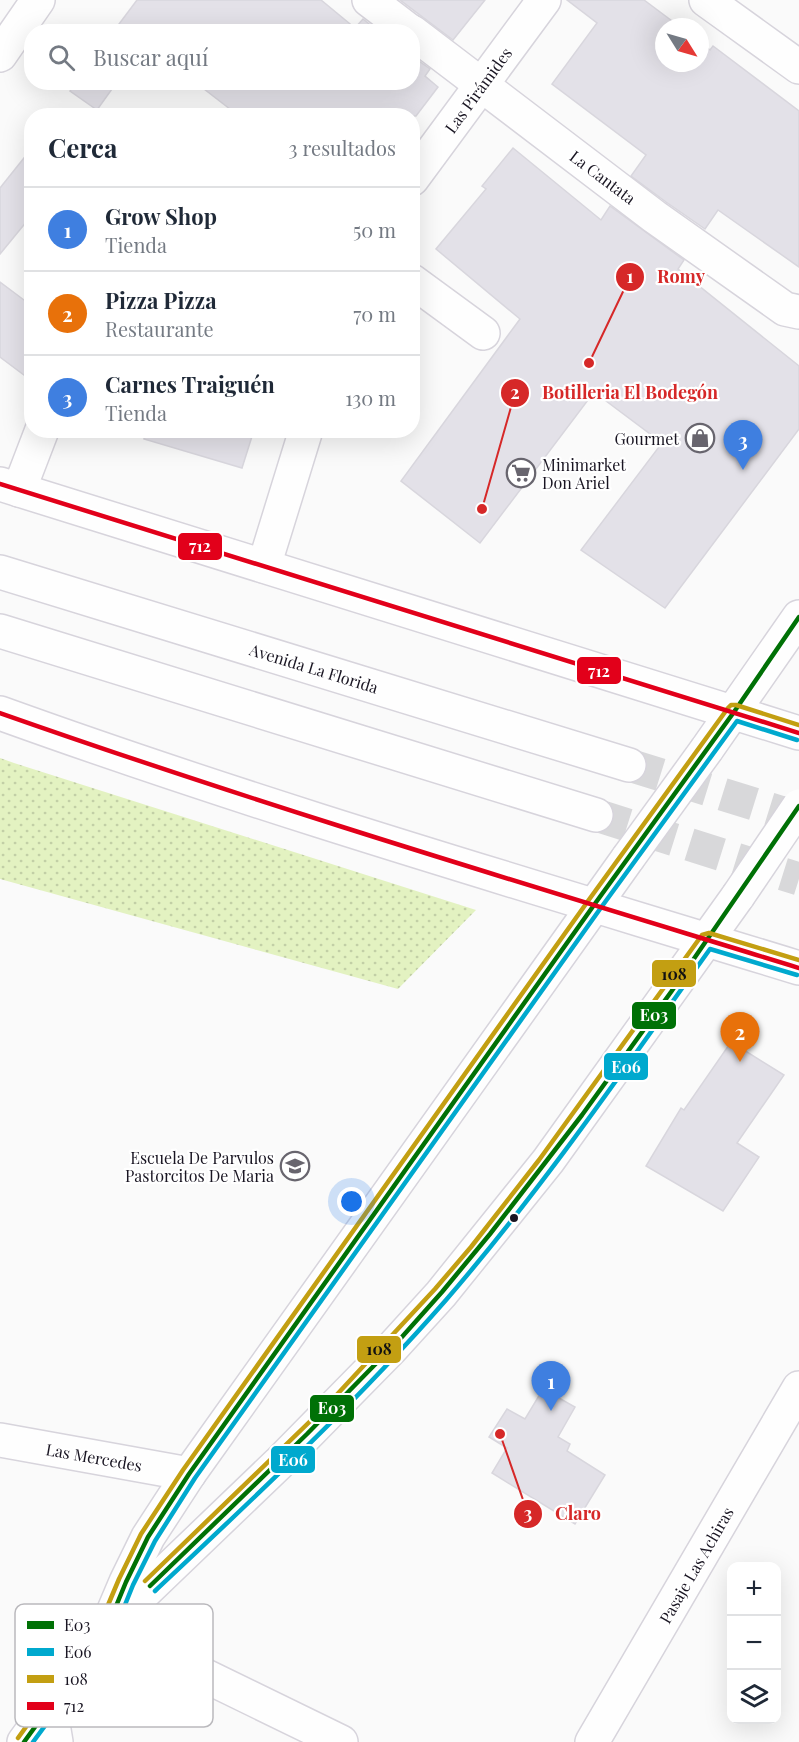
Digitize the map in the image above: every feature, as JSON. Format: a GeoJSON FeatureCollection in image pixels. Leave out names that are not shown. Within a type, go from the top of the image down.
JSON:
{"type":"FeatureCollection","features":[{"type":"Feature","properties":{"kind":"main road"},"geometry":{"type":"LineString","coordinates":[[0,55],[38,0]]}},
{"type":"Feature","properties":{"kind":"main road","name":"La Cantata"},"geometry":{"type":"LineString","coordinates":[[369,0],[401,24]]}},
{"type":"Feature","properties":{"kind":"main road","name":"Las Pirámides"},"geometry":{"type":"LineString","coordinates":[[420,168],[544,0]]}},
{"type":"Feature","properties":{"kind":"main road"},"geometry":{"type":"LineString","coordinates":[[706,0],[799,67]]}},
{"type":"Feature","properties":{"kind":"main road","name":"La Cantata"},"geometry":{"type":"LineString","coordinates":[[420,38],[655,217],[785,309],[799,312]]}},
{"type":"Feature","properties":{"kind":"main road"},"geometry":{"type":"LineString","coordinates":[[420,287],[483,333]]}},
{"type":"Feature","properties":{"kind":"main road"},"geometry":{"type":"LineString","coordinates":[[38,438],[10,487],[799,733]]}},
{"type":"Feature","properties":{"kind":"main road"},"geometry":{"type":"LineString","coordinates":[[264,566],[304,438]]}},
{"type":"Feature","properties":{"kind":"main road","name":"Avenida La Florida"},"geometry":{"type":"LineString","coordinates":[[0,572],[629,765]]}},
{"type":"Feature","properties":{"kind":"main road"},"geometry":{"type":"LineString","coordinates":[[117,1604],[148,1537],[189,1474],[734,712],[799,617]]}},
{"type":"Feature","properties":{"kind":"main road"},"geometry":{"type":"LineString","coordinates":[[0,631],[596,815]]}},
{"type":"Feature","properties":{"kind":"main road"},"geometry":{"type":"LineString","coordinates":[[0,713],[339,827],[799,968]]}},
{"type":"Feature","properties":{"kind":"main road"},"geometry":{"type":"LineString","coordinates":[[132,1604],[279,1463],[391,1349],[441,1294],[548,1161],[707,940],[799,806]]}},
{"type":"Feature","properties":{"kind":"main road","name":"Pasaje Las Achiras"},"geometry":{"type":"LineString","coordinates":[[592,1742],[799,1388]]}},
{"type":"Feature","properties":{"kind":"main road","name":"Las Mercedes"},"geometry":{"type":"LineString","coordinates":[[0,1440],[189,1474]]}},
{"type":"Feature","properties":{"kind":"main road"},"geometry":{"type":"LineString","coordinates":[[213,1680],[340,1742]]}},
{"type":"Feature","properties":{"kind":"main road"},"geometry":{"type":"LineString","coordinates":[[24,1742],[35,1727]]}},
{"type":"Feature","properties":{"kind":"main road"},"geometry":{"type":"LineString","coordinates":[[54,1727],[56,1742]]}},
{"type":"Feature","properties":{"kind":"green space"},"geometry":{"type":"Polygon","coordinates":[[[0,758],[476,910],[398,989],[0,879],[0,758]]]}},
{"type":"Feature","properties":{"kind":"building"},"geometry":{"type":"Polygon","coordinates":[[[137,0],[321,0],[350,24],[119,24],[137,0]]]}},
{"type":"Feature","properties":{"kind":"building"},"geometry":{"type":"Polygon","coordinates":[[[400,0],[485,0],[453,40],[400,0]]]}},
{"type":"Feature","properties":{"kind":"building"},"geometry":{"type":"Polygon","coordinates":[[[567,0],[644,0],[668,18],[655,18],[655,72],[709,72],[709,49],[713,46],[799,111],[799,267],[718,210],[705,229],[666,202],[631,176],[646,155],[552,84],[597,23],[567,0]]]}},
{"type":"Feature","properties":{"kind":"building"},"geometry":{"type":"Polygon","coordinates":[[[363,19],[369,24],[359,24],[363,19]]]}},
{"type":"Feature","properties":{"kind":"building"},"geometry":{"type":"Polygon","coordinates":[[[420,62],[430,69],[425,76],[438,87],[420,111],[420,108],[229,108],[205,90],[420,90],[420,62]]]}},
{"type":"Feature","properties":{"kind":"building"},"geometry":{"type":"Polygon","coordinates":[[[111,90],[98,108],[94,108],[70,91],[111,90]]]}},
{"type":"Feature","properties":{"kind":"building"},"geometry":{"type":"Polygon","coordinates":[[[513,148],[601,220],[610,206],[684,260],[678,269],[799,366],[799,429],[665,608],[581,550],[662,443],[594,392],[480,543],[401,481],[520,319],[436,249],[486,189],[482,186],[513,148]]]}},
{"type":"Feature","properties":{"kind":"building"},"geometry":{"type":"Polygon","coordinates":[[[24,158],[24,225],[0,254],[0,188],[24,158]]]}},
{"type":"Feature","properties":{"kind":"building"},"geometry":{"type":"Polygon","coordinates":[[[0,282],[24,300],[24,375],[0,357],[0,282]]]}},
{"type":"Feature","properties":{"kind":"building"},"geometry":{"type":"Polygon","coordinates":[[[144,438],[251,438],[242,468],[144,438]]]}},
{"type":"Feature","properties":{"kind":"building"},"geometry":{"type":"Polygon","coordinates":[[[731,1042],[784,1075],[737,1143],[759,1157],[723,1211],[646,1166],[681,1108],[684,1110],[731,1042]]]}},
{"type":"Feature","properties":{"kind":"building"},"geometry":{"type":"Polygon","coordinates":[[[543,1389],[575,1407],[558,1437],[570,1444],[567,1451],[605,1475],[575,1524],[492,1473],[507,1448],[489,1437],[507,1409],[525,1419],[543,1389]]]}},
{"type":"Feature","properties":{"kind":"tunnel"},"geometry":{"type":"LineString","coordinates":[[629,765],[799,818]]}},
{"type":"Feature","properties":{"kind":"tunnel"},"geometry":{"type":"LineString","coordinates":[[596,815],[799,879]]}},
{"type":"Feature","properties":{"kind":"transit line","name":"712"},"geometry":{"type":"LineString","coordinates":[[0,484],[799,733]]}},
{"type":"Feature","properties":{"kind":"transit line","name":"E03"},"geometry":{"type":"LineString","coordinates":[[117,1604],[148,1537],[189,1474],[734,712],[799,617]]}},
{"type":"Feature","properties":{"kind":"transit line","name":"108"},"geometry":{"type":"LineString","coordinates":[[108,1604],[141,1534],[183,1470],[728,708],[736,705],[799,725]]}},
{"type":"Feature","properties":{"kind":"transit line","name":"712"},"geometry":{"type":"LineString","coordinates":[[0,713],[298,813],[799,968]]}},
{"type":"Feature","properties":{"kind":"transit line","name":"E06"},"geometry":{"type":"LineString","coordinates":[[125,1604],[155,1541],[195,1478],[600,909],[737,721],[797,740]]}},
{"type":"Feature","properties":{"kind":"transit line","name":"E03"},"geometry":{"type":"LineString","coordinates":[[150,1586],[307,1434],[401,1338],[442,1292],[582,1115],[671,992],[799,806]]}},
{"type":"Feature","properties":{"kind":"transit line","name":"108"},"geometry":{"type":"LineString","coordinates":[[145,1581],[330,1402],[435,1289],[539,1160],[702,935],[709,933],[799,960]]}},
{"type":"Feature","properties":{"kind":"transit line","name":"E06"},"geometry":{"type":"LineString","coordinates":[[155,1591],[341,1413],[446,1300],[549,1172],[710,949],[797,975]]}},
{"type":"Feature","properties":{"kind":"transit line","name":"108"},"geometry":{"type":"LineString","coordinates":[[18,1738],[26,1727]]}},
{"type":"Feature","properties":{"kind":"transit line","name":"E03"},"geometry":{"type":"LineString","coordinates":[[24,1742],[35,1727]]}},
{"type":"Feature","properties":{"kind":"transit line","name":"E06"},"geometry":{"type":"LineString","coordinates":[[33,1742],[44,1727]]}},
{"type":"Feature","properties":{"kind":"place","name":"Romy"},"geometry":{"type":"Point","coordinates":[589,363]}},
{"type":"Feature","properties":{"kind":"place","name":"Gourmet"},"geometry":{"type":"Point","coordinates":[700,438]}},
{"type":"Feature","properties":{"kind":"place","name":"Carnes Traiguén"},"geometry":{"type":"Point","coordinates":[743,470]}},
{"type":"Feature","properties":{"kind":"place","name":"Minimarket Don Ariel"},"geometry":{"type":"Point","coordinates":[521,473]}},
{"type":"Feature","properties":{"kind":"place","name":"Botilleria El Bodegón"},"geometry":{"type":"Point","coordinates":[482,509]}},
{"type":"Feature","properties":{"kind":"place","name":"Pizza Pizza"},"geometry":{"type":"Point","coordinates":[740,1062]}},
{"type":"Feature","properties":{"kind":"place","name":"Escuela De Parvulos Pastorcitos De Maria"},"geometry":{"type":"Point","coordinates":[295,1166]}},
{"type":"Feature","properties":{"kind":"place","name":"Grow Shop"},"geometry":{"type":"Point","coordinates":[551,1411]}},
{"type":"Feature","properties":{"kind":"place","name":"Claro"},"geometry":{"type":"Point","coordinates":[500,1434]}}]}
